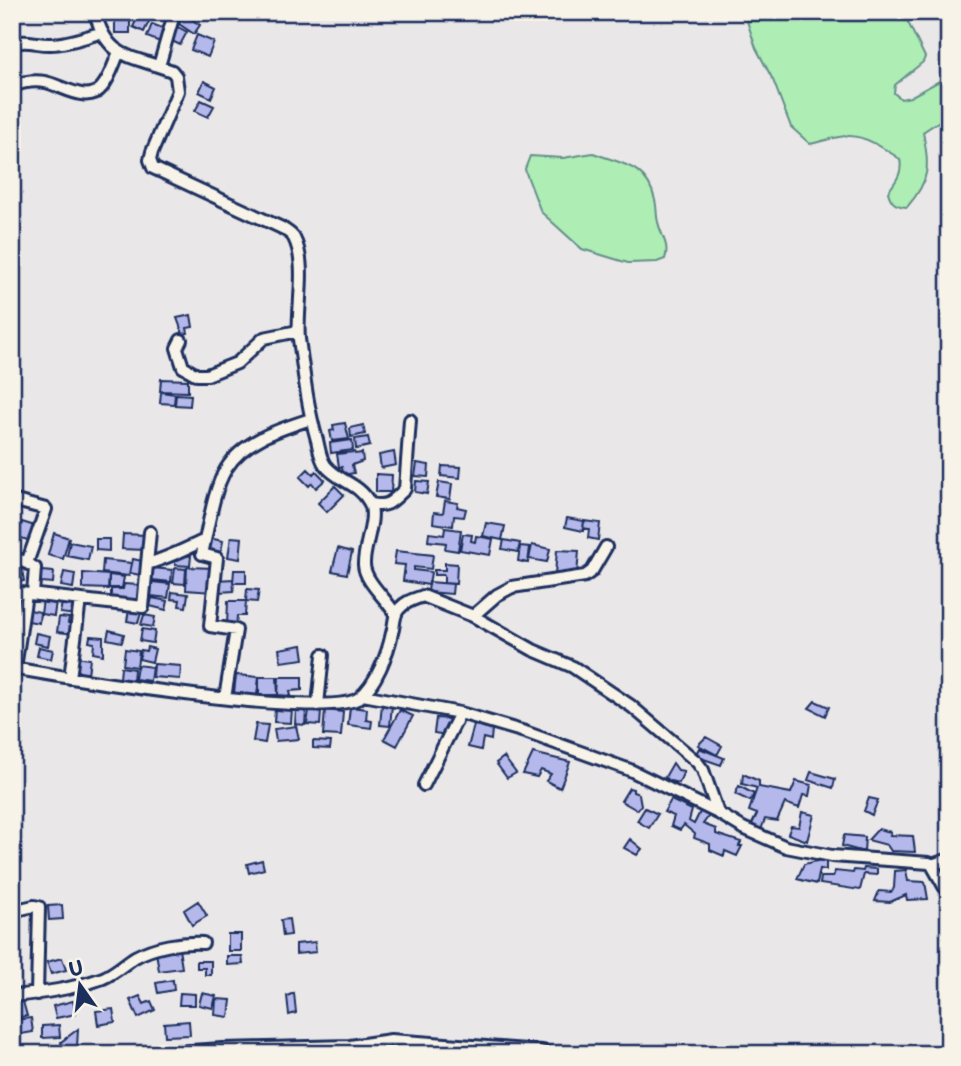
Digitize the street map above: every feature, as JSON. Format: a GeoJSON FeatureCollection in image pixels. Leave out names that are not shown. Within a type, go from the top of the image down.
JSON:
{"type":"FeatureCollection","features":[{"type":"Feature","properties":{"kind":"street"},"geometry":{"type":"LineString","coordinates":[[12,557],[35,568],[13,668],[225,698],[271,703],[344,704],[363,695],[383,664],[393,631],[395,614],[370,580],[364,567],[371,504],[353,484],[333,474],[323,462],[310,419],[298,331],[299,258],[293,237],[282,228],[153,168],[150,160],[152,152],[179,85],[172,71],[119,52],[109,45],[100,33],[95,12]]}},
{"type":"Feature","properties":{"kind":"street"},"geometry":{"type":"LineString","coordinates":[[159,66],[172,20]]}},
{"type":"Feature","properties":{"kind":"street"},"geometry":{"type":"LineString","coordinates":[[12,45],[30,41],[51,44],[100,33]]}},
{"type":"Feature","properties":{"kind":"street"},"geometry":{"type":"LineString","coordinates":[[12,86],[26,81],[46,82],[80,94],[94,93],[102,88],[119,52]]}},
{"type":"Feature","properties":{"kind":"street"},"geometry":{"type":"LineString","coordinates":[[181,340],[177,348],[183,367],[203,376],[237,363],[264,338],[298,331]]}},
{"type":"Feature","properties":{"kind":"street"},"geometry":{"type":"LineString","coordinates":[[225,698],[236,630],[210,626],[217,558],[202,554],[209,516],[226,469],[238,456],[269,434],[310,419]]}},
{"type":"Feature","properties":{"kind":"street"},"geometry":{"type":"LineString","coordinates":[[371,504],[389,504],[405,489],[410,420]]}},
{"type":"Feature","properties":{"kind":"street"},"geometry":{"type":"LineString","coordinates":[[12,500],[46,509],[27,562]]}},
{"type":"Feature","properties":{"kind":"street"},"geometry":{"type":"LineString","coordinates":[[12,592],[143,607],[150,532]]}},
{"type":"Feature","properties":{"kind":"street"},"geometry":{"type":"LineString","coordinates":[[147,564],[169,558],[205,540]]}},
{"type":"Feature","properties":{"kind":"street"},"geometry":{"type":"LineString","coordinates":[[473,616],[497,595],[512,587],[585,576],[592,571],[606,547]]}},
{"type":"Feature","properties":{"kind":"street"},"geometry":{"type":"LineString","coordinates":[[395,614],[407,602],[423,596],[473,616],[533,650],[573,667],[631,706],[698,762],[718,813]]}},
{"type":"Feature","properties":{"kind":"street"},"geometry":{"type":"LineString","coordinates":[[70,678],[80,600]]}},
{"type":"Feature","properties":{"kind":"street"},"geometry":{"type":"LineString","coordinates":[[318,705],[323,655]]}},
{"type":"Feature","properties":{"kind":"street"},"geometry":{"type":"LineString","coordinates":[[363,695],[460,713],[525,732],[630,770],[786,847],[832,856],[923,862],[932,865],[949,859]]}},
{"type":"Feature","properties":{"kind":"street"},"geometry":{"type":"LineString","coordinates":[[424,785],[460,713]]}},
{"type":"Feature","properties":{"kind":"street"},"geometry":{"type":"LineString","coordinates":[[932,865],[949,895]]}},
{"type":"Feature","properties":{"kind":"street"},"geometry":{"type":"LineString","coordinates":[[12,911],[38,907],[37,994]]}},
{"type":"Feature","properties":{"kind":"street"},"geometry":{"type":"LineString","coordinates":[[12,996],[64,990],[103,978],[135,957],[154,949],[185,942],[203,943]]}},
{"type":"Feature","properties":{"kind":"street"},"geometry":{"type":"LineString","coordinates":[[145,1054],[350,1046],[391,1040],[552,1054]]}},
{"type":"Feature","properties":{"kind":"green space"},"geometry":{"type":"Polygon","coordinates":[[[744,12],[903,12],[925,57],[923,62],[895,85],[894,93],[901,99],[941,80],[949,83],[949,121],[938,122],[923,132],[926,172],[920,189],[907,207],[894,203],[888,192],[900,173],[900,159],[863,138],[840,137],[810,144],[791,127],[773,80],[756,48],[744,12]]]}},
{"type":"Feature","properties":{"kind":"green space"},"geometry":{"type":"Polygon","coordinates":[[[593,153],[623,163],[646,179],[655,200],[658,222],[666,244],[665,259],[657,262],[628,263],[582,249],[541,212],[525,169],[530,156],[563,158],[593,153]]]}},
{"type":"Feature","properties":{"kind":"building"},"geometry":{"type":"Polygon","coordinates":[[[140,12],[152,15],[144,32],[133,27],[140,12]]]}},
{"type":"Feature","properties":{"kind":"building"},"geometry":{"type":"Polygon","coordinates":[[[185,15],[200,25],[194,34],[179,24],[185,15]]]}},
{"type":"Feature","properties":{"kind":"building"},"geometry":{"type":"Polygon","coordinates":[[[115,17],[130,17],[130,33],[115,33],[115,17]]]}},
{"type":"Feature","properties":{"kind":"building"},"geometry":{"type":"Polygon","coordinates":[[[152,24],[165,29],[160,42],[147,37],[152,24]]]}},
{"type":"Feature","properties":{"kind":"building"},"geometry":{"type":"Polygon","coordinates":[[[178,27],[187,32],[180,45],[170,40],[178,27]]]}},
{"type":"Feature","properties":{"kind":"building"},"geometry":{"type":"Polygon","coordinates":[[[197,35],[214,42],[208,57],[191,50],[197,35]]]}},
{"type":"Feature","properties":{"kind":"building"},"geometry":{"type":"Polygon","coordinates":[[[204,81],[216,87],[211,98],[199,92],[204,81]]]}},
{"type":"Feature","properties":{"kind":"building"},"geometry":{"type":"Polygon","coordinates":[[[201,100],[214,106],[208,117],[195,111],[201,100]]]}},
{"type":"Feature","properties":{"kind":"building"},"geometry":{"type":"Polygon","coordinates":[[[191,315],[193,327],[187,328],[188,333],[183,334],[177,318],[191,315]]]}},
{"type":"Feature","properties":{"kind":"building"},"geometry":{"type":"Polygon","coordinates":[[[161,379],[188,380],[188,392],[160,391],[161,379]]]}},
{"type":"Feature","properties":{"kind":"building"},"geometry":{"type":"Polygon","coordinates":[[[161,392],[175,394],[174,404],[160,403],[161,392]]]}},
{"type":"Feature","properties":{"kind":"building"},"geometry":{"type":"Polygon","coordinates":[[[176,394],[191,395],[190,406],[175,405],[176,394]]]}},
{"type":"Feature","properties":{"kind":"building"},"geometry":{"type":"Polygon","coordinates":[[[345,423],[349,439],[332,441],[330,431],[334,430],[333,425],[345,423]]]}},
{"type":"Feature","properties":{"kind":"building"},"geometry":{"type":"Polygon","coordinates":[[[363,425],[365,434],[351,437],[350,428],[363,425]]]}},
{"type":"Feature","properties":{"kind":"building"},"geometry":{"type":"Polygon","coordinates":[[[368,437],[370,446],[356,449],[355,439],[368,437]]]}},
{"type":"Feature","properties":{"kind":"building"},"geometry":{"type":"Polygon","coordinates":[[[352,440],[353,450],[331,453],[330,443],[352,440]]]}},
{"type":"Feature","properties":{"kind":"building"},"geometry":{"type":"Polygon","coordinates":[[[394,452],[396,465],[381,468],[379,455],[394,452]]]}},
{"type":"Feature","properties":{"kind":"building"},"geometry":{"type":"Polygon","coordinates":[[[362,453],[363,461],[352,465],[354,473],[343,475],[337,454],[362,453]]]}},
{"type":"Feature","properties":{"kind":"building"},"geometry":{"type":"Polygon","coordinates":[[[417,463],[429,465],[428,477],[415,476],[417,463]]]}},
{"type":"Feature","properties":{"kind":"building"},"geometry":{"type":"Polygon","coordinates":[[[442,466],[461,467],[460,478],[441,476],[442,466]]]}},
{"type":"Feature","properties":{"kind":"building"},"geometry":{"type":"Polygon","coordinates":[[[308,469],[313,474],[316,471],[325,480],[316,488],[312,483],[309,486],[300,477],[308,469]]]}},
{"type":"Feature","properties":{"kind":"building"},"geometry":{"type":"Polygon","coordinates":[[[376,474],[392,475],[391,492],[376,492],[376,474]]]}},
{"type":"Feature","properties":{"kind":"building"},"geometry":{"type":"Polygon","coordinates":[[[416,481],[429,482],[427,494],[415,492],[416,481]]]}},
{"type":"Feature","properties":{"kind":"building"},"geometry":{"type":"Polygon","coordinates":[[[439,482],[452,484],[450,499],[436,497],[439,482]]]}},
{"type":"Feature","properties":{"kind":"building"},"geometry":{"type":"Polygon","coordinates":[[[335,486],[344,495],[327,512],[318,503],[335,486]]]}},
{"type":"Feature","properties":{"kind":"building"},"geometry":{"type":"Polygon","coordinates":[[[445,501],[458,503],[457,507],[466,509],[464,517],[454,516],[453,526],[433,523],[434,512],[443,513],[445,501]]]}},
{"type":"Feature","properties":{"kind":"building"},"geometry":{"type":"Polygon","coordinates":[[[567,518],[584,521],[583,531],[565,527],[567,518]]]}},
{"type":"Feature","properties":{"kind":"building"},"geometry":{"type":"Polygon","coordinates":[[[584,521],[600,523],[598,540],[588,538],[589,529],[583,528],[584,521]]]}},
{"type":"Feature","properties":{"kind":"building"},"geometry":{"type":"Polygon","coordinates":[[[22,522],[38,527],[34,542],[18,537],[22,522]]]}},
{"type":"Feature","properties":{"kind":"building"},"geometry":{"type":"Polygon","coordinates":[[[486,523],[505,526],[502,540],[483,536],[486,523]]]}},
{"type":"Feature","properties":{"kind":"building"},"geometry":{"type":"Polygon","coordinates":[[[445,528],[461,530],[458,551],[445,549],[446,543],[428,541],[429,533],[444,535],[445,528]]]}},
{"type":"Feature","properties":{"kind":"building"},"geometry":{"type":"Polygon","coordinates":[[[54,533],[69,538],[63,559],[48,555],[54,533]]]}},
{"type":"Feature","properties":{"kind":"building"},"geometry":{"type":"Polygon","coordinates":[[[123,534],[146,535],[145,550],[122,549],[123,534]]]}},
{"type":"Feature","properties":{"kind":"building"},"geometry":{"type":"Polygon","coordinates":[[[463,534],[472,535],[471,541],[475,542],[476,536],[493,539],[490,555],[460,550],[463,534]]]}},
{"type":"Feature","properties":{"kind":"building"},"geometry":{"type":"Polygon","coordinates":[[[231,537],[242,538],[240,559],[228,557],[231,537]]]}},
{"type":"Feature","properties":{"kind":"building"},"geometry":{"type":"Polygon","coordinates":[[[209,538],[223,541],[220,557],[205,554],[209,538]]]}},
{"type":"Feature","properties":{"kind":"building"},"geometry":{"type":"Polygon","coordinates":[[[96,539],[109,539],[109,551],[96,550],[96,539]]]}},
{"type":"Feature","properties":{"kind":"building"},"geometry":{"type":"Polygon","coordinates":[[[504,540],[520,543],[518,552],[502,549],[504,540]]]}},
{"type":"Feature","properties":{"kind":"building"},"geometry":{"type":"Polygon","coordinates":[[[70,542],[91,546],[88,560],[67,556],[70,542]]]}},
{"type":"Feature","properties":{"kind":"building"},"geometry":{"type":"Polygon","coordinates":[[[532,545],[550,549],[547,562],[529,559],[532,545]]]}},
{"type":"Feature","properties":{"kind":"building"},"geometry":{"type":"Polygon","coordinates":[[[520,546],[530,547],[528,563],[518,561],[520,546]]]}},
{"type":"Feature","properties":{"kind":"building"},"geometry":{"type":"Polygon","coordinates":[[[338,548],[352,552],[347,574],[332,571],[338,548]]]}},
{"type":"Feature","properties":{"kind":"building"},"geometry":{"type":"Polygon","coordinates":[[[557,550],[579,551],[577,575],[555,574],[557,550]]]}},
{"type":"Feature","properties":{"kind":"building"},"geometry":{"type":"Polygon","coordinates":[[[396,551],[433,555],[431,569],[414,567],[414,570],[431,572],[429,585],[403,581],[405,565],[394,564],[396,551]]]}},
{"type":"Feature","properties":{"kind":"building"},"geometry":{"type":"Polygon","coordinates":[[[176,554],[191,556],[190,566],[175,565],[176,554]]]}},
{"type":"Feature","properties":{"kind":"building"},"geometry":{"type":"Polygon","coordinates":[[[133,559],[142,561],[140,575],[130,573],[133,559]]]}},
{"type":"Feature","properties":{"kind":"building"},"geometry":{"type":"Polygon","coordinates":[[[103,560],[131,563],[129,576],[102,573],[103,560]]]}},
{"type":"Feature","properties":{"kind":"building"},"geometry":{"type":"Polygon","coordinates":[[[445,563],[457,564],[456,584],[444,583],[444,575],[434,575],[434,570],[445,570],[445,563]]]}},
{"type":"Feature","properties":{"kind":"building"},"geometry":{"type":"Polygon","coordinates":[[[187,567],[214,568],[213,592],[186,590],[187,567]]]}},
{"type":"Feature","properties":{"kind":"building"},"geometry":{"type":"Polygon","coordinates":[[[153,568],[172,570],[171,582],[152,580],[153,568]]]}},
{"type":"Feature","properties":{"kind":"building"},"geometry":{"type":"Polygon","coordinates":[[[175,568],[186,569],[185,584],[173,583],[175,568]]]}},
{"type":"Feature","properties":{"kind":"building"},"geometry":{"type":"Polygon","coordinates":[[[22,569],[24,581],[12,583],[12,570],[22,569]]]}},
{"type":"Feature","properties":{"kind":"building"},"geometry":{"type":"Polygon","coordinates":[[[234,570],[246,570],[246,583],[233,583],[234,570]]]}},
{"type":"Feature","properties":{"kind":"building"},"geometry":{"type":"Polygon","coordinates":[[[41,571],[54,572],[53,583],[41,582],[41,571]]]}},
{"type":"Feature","properties":{"kind":"building"},"geometry":{"type":"Polygon","coordinates":[[[64,572],[75,574],[73,588],[61,586],[64,572]]]}},
{"type":"Feature","properties":{"kind":"building"},"geometry":{"type":"Polygon","coordinates":[[[83,573],[109,575],[108,589],[83,588],[83,573]]]}},
{"type":"Feature","properties":{"kind":"building"},"geometry":{"type":"Polygon","coordinates":[[[109,575],[124,577],[122,588],[109,588],[109,575]]]}},
{"type":"Feature","properties":{"kind":"building"},"geometry":{"type":"Polygon","coordinates":[[[233,579],[234,591],[219,592],[217,580],[233,579]]]}},
{"type":"Feature","properties":{"kind":"building"},"geometry":{"type":"Polygon","coordinates":[[[152,582],[170,584],[168,598],[151,596],[152,582]]]}},
{"type":"Feature","properties":{"kind":"building"},"geometry":{"type":"Polygon","coordinates":[[[429,582],[453,584],[452,594],[428,592],[429,582]]]}},
{"type":"Feature","properties":{"kind":"building"},"geometry":{"type":"Polygon","coordinates":[[[124,584],[138,585],[138,602],[111,601],[111,589],[123,589],[124,584]]]}},
{"type":"Feature","properties":{"kind":"building"},"geometry":{"type":"Polygon","coordinates":[[[247,589],[259,590],[257,602],[246,601],[247,589]]]}},
{"type":"Feature","properties":{"kind":"building"},"geometry":{"type":"Polygon","coordinates":[[[172,592],[188,594],[186,607],[179,606],[180,600],[171,599],[172,592]]]}},
{"type":"Feature","properties":{"kind":"building"},"geometry":{"type":"Polygon","coordinates":[[[152,598],[168,601],[166,610],[150,606],[152,598]]]}},
{"type":"Feature","properties":{"kind":"building"},"geometry":{"type":"Polygon","coordinates":[[[43,599],[56,601],[54,616],[41,614],[43,599]]]}},
{"type":"Feature","properties":{"kind":"building"},"geometry":{"type":"Polygon","coordinates":[[[228,601],[246,601],[245,616],[237,616],[236,626],[227,626],[228,601]]]}},
{"type":"Feature","properties":{"kind":"building"},"geometry":{"type":"Polygon","coordinates":[[[62,603],[77,605],[75,615],[60,613],[62,603]]]}},
{"type":"Feature","properties":{"kind":"building"},"geometry":{"type":"Polygon","coordinates":[[[25,609],[40,612],[39,623],[23,620],[25,609]]]}},
{"type":"Feature","properties":{"kind":"building"},"geometry":{"type":"Polygon","coordinates":[[[129,610],[141,613],[138,623],[127,621],[129,610]]]}},
{"type":"Feature","properties":{"kind":"building"},"geometry":{"type":"Polygon","coordinates":[[[144,615],[155,617],[153,627],[141,625],[144,615]]]}},
{"type":"Feature","properties":{"kind":"building"},"geometry":{"type":"Polygon","coordinates":[[[59,617],[69,618],[68,623],[76,624],[74,634],[57,632],[59,617]]]}},
{"type":"Feature","properties":{"kind":"building"},"geometry":{"type":"Polygon","coordinates":[[[142,629],[155,631],[153,643],[140,641],[142,629]]]}},
{"type":"Feature","properties":{"kind":"building"},"geometry":{"type":"Polygon","coordinates":[[[109,630],[124,634],[122,642],[107,639],[109,630]]]}},
{"type":"Feature","properties":{"kind":"building"},"geometry":{"type":"Polygon","coordinates":[[[36,633],[50,636],[48,646],[34,643],[36,633]]]}},
{"type":"Feature","properties":{"kind":"building"},"geometry":{"type":"Polygon","coordinates":[[[90,636],[103,637],[103,655],[93,653],[94,643],[89,642],[90,636]]]}},
{"type":"Feature","properties":{"kind":"building"},"geometry":{"type":"Polygon","coordinates":[[[302,645],[304,659],[281,662],[279,649],[302,645]]]}},
{"type":"Feature","properties":{"kind":"building"},"geometry":{"type":"Polygon","coordinates":[[[39,647],[53,650],[51,659],[37,656],[39,647]]]}},
{"type":"Feature","properties":{"kind":"building"},"geometry":{"type":"Polygon","coordinates":[[[147,647],[155,649],[152,662],[139,659],[141,650],[146,651],[147,647]]]}},
{"type":"Feature","properties":{"kind":"building"},"geometry":{"type":"Polygon","coordinates":[[[125,649],[139,651],[137,667],[123,665],[125,649]]]}},
{"type":"Feature","properties":{"kind":"building"},"geometry":{"type":"Polygon","coordinates":[[[75,657],[90,659],[88,674],[74,672],[75,657]]]}},
{"type":"Feature","properties":{"kind":"building"},"geometry":{"type":"Polygon","coordinates":[[[154,664],[181,666],[180,679],[153,677],[154,664]]]}},
{"type":"Feature","properties":{"kind":"building"},"geometry":{"type":"Polygon","coordinates":[[[137,665],[152,667],[150,681],[135,679],[137,665]]]}},
{"type":"Feature","properties":{"kind":"building"},"geometry":{"type":"Polygon","coordinates":[[[121,667],[134,669],[133,681],[120,679],[121,667]]]}},
{"type":"Feature","properties":{"kind":"building"},"geometry":{"type":"Polygon","coordinates":[[[236,675],[259,677],[257,695],[234,693],[236,675]]]}},
{"type":"Feature","properties":{"kind":"building"},"geometry":{"type":"Polygon","coordinates":[[[259,677],[277,677],[278,695],[259,695],[259,677]]]}},
{"type":"Feature","properties":{"kind":"building"},"geometry":{"type":"Polygon","coordinates":[[[279,677],[302,677],[302,690],[290,691],[291,696],[278,695],[279,677]]]}},
{"type":"Feature","properties":{"kind":"building"},"geometry":{"type":"Polygon","coordinates":[[[815,701],[829,707],[825,716],[809,708],[815,701]]]}},
{"type":"Feature","properties":{"kind":"building"},"geometry":{"type":"Polygon","coordinates":[[[382,704],[392,705],[390,726],[380,725],[382,704]]]}},
{"type":"Feature","properties":{"kind":"building"},"geometry":{"type":"Polygon","coordinates":[[[350,707],[367,709],[366,720],[372,721],[371,728],[348,725],[350,707]]]}},
{"type":"Feature","properties":{"kind":"building"},"geometry":{"type":"Polygon","coordinates":[[[275,708],[292,709],[291,723],[274,722],[275,708]]]}},
{"type":"Feature","properties":{"kind":"building"},"geometry":{"type":"Polygon","coordinates":[[[296,709],[306,710],[305,725],[295,724],[296,709]]]}},
{"type":"Feature","properties":{"kind":"building"},"geometry":{"type":"Polygon","coordinates":[[[309,710],[321,711],[320,725],[307,724],[309,710]]]}},
{"type":"Feature","properties":{"kind":"building"},"geometry":{"type":"Polygon","coordinates":[[[325,710],[343,712],[341,736],[323,735],[325,710]]]}},
{"type":"Feature","properties":{"kind":"building"},"geometry":{"type":"Polygon","coordinates":[[[400,710],[413,716],[397,746],[384,739],[400,710]]]}},
{"type":"Feature","properties":{"kind":"building"},"geometry":{"type":"Polygon","coordinates":[[[436,718],[449,719],[447,735],[434,733],[436,718]]]}},
{"type":"Feature","properties":{"kind":"building"},"geometry":{"type":"Polygon","coordinates":[[[256,724],[268,725],[265,743],[253,741],[256,724]]]}},
{"type":"Feature","properties":{"kind":"building"},"geometry":{"type":"Polygon","coordinates":[[[474,725],[492,729],[491,740],[483,738],[481,750],[468,747],[474,725]]]}},
{"type":"Feature","properties":{"kind":"building"},"geometry":{"type":"Polygon","coordinates":[[[296,726],[299,739],[276,741],[274,729],[296,726]]]}},
{"type":"Feature","properties":{"kind":"building"},"geometry":{"type":"Polygon","coordinates":[[[706,737],[722,746],[717,755],[698,745],[706,737]]]}},
{"type":"Feature","properties":{"kind":"building"},"geometry":{"type":"Polygon","coordinates":[[[313,741],[331,742],[330,749],[313,748],[313,741]]]}},
{"type":"Feature","properties":{"kind":"building"},"geometry":{"type":"Polygon","coordinates":[[[699,748],[724,758],[721,765],[695,756],[699,748]]]}},
{"type":"Feature","properties":{"kind":"building"},"geometry":{"type":"Polygon","coordinates":[[[533,753],[570,762],[560,788],[546,781],[551,774],[541,770],[537,777],[523,774],[533,753]]]}},
{"type":"Feature","properties":{"kind":"building"},"geometry":{"type":"Polygon","coordinates":[[[504,757],[516,773],[507,778],[496,763],[504,757]]]}},
{"type":"Feature","properties":{"kind":"building"},"geometry":{"type":"Polygon","coordinates":[[[673,763],[678,770],[684,771],[679,783],[665,777],[673,763]]]}},
{"type":"Feature","properties":{"kind":"building"},"geometry":{"type":"Polygon","coordinates":[[[811,772],[835,779],[833,788],[808,780],[811,772]]]}},
{"type":"Feature","properties":{"kind":"building"},"geometry":{"type":"Polygon","coordinates":[[[743,774],[759,781],[759,787],[791,793],[796,781],[811,785],[809,796],[803,795],[799,808],[785,803],[777,821],[765,819],[761,830],[752,824],[757,814],[749,811],[757,788],[742,784],[743,774]]]}},
{"type":"Feature","properties":{"kind":"building"},"geometry":{"type":"Polygon","coordinates":[[[739,786],[754,794],[750,801],[735,794],[739,786]]]}},
{"type":"Feature","properties":{"kind":"building"},"geometry":{"type":"Polygon","coordinates":[[[629,788],[639,794],[641,805],[637,810],[621,801],[629,788]]]}},
{"type":"Feature","properties":{"kind":"building"},"geometry":{"type":"Polygon","coordinates":[[[869,798],[878,800],[872,815],[864,811],[869,798]]]}},
{"type":"Feature","properties":{"kind":"building"},"geometry":{"type":"Polygon","coordinates":[[[671,800],[692,810],[689,821],[694,824],[702,808],[711,813],[703,824],[716,829],[716,834],[741,842],[737,856],[725,851],[724,856],[710,850],[710,844],[694,838],[695,834],[684,825],[680,830],[671,826],[674,816],[664,812],[671,800]]]}},
{"type":"Feature","properties":{"kind":"building"},"geometry":{"type":"Polygon","coordinates":[[[645,808],[658,814],[649,828],[637,821],[645,808]]]}},
{"type":"Feature","properties":{"kind":"building"},"geometry":{"type":"Polygon","coordinates":[[[802,812],[814,815],[807,841],[788,834],[791,826],[799,827],[802,812]]]}},
{"type":"Feature","properties":{"kind":"building"},"geometry":{"type":"Polygon","coordinates":[[[878,829],[891,832],[890,835],[913,836],[915,852],[891,851],[887,845],[868,840],[878,829]]]}},
{"type":"Feature","properties":{"kind":"building"},"geometry":{"type":"Polygon","coordinates":[[[844,835],[865,837],[864,852],[842,846],[844,835]]]}},
{"type":"Feature","properties":{"kind":"building"},"geometry":{"type":"Polygon","coordinates":[[[630,839],[642,849],[637,855],[624,848],[630,839]]]}},
{"type":"Feature","properties":{"kind":"building"},"geometry":{"type":"Polygon","coordinates":[[[826,859],[826,870],[820,869],[817,884],[797,879],[804,864],[826,859]]]}},
{"type":"Feature","properties":{"kind":"building"},"geometry":{"type":"Polygon","coordinates":[[[262,860],[264,869],[249,873],[247,864],[262,860]]]}},
{"type":"Feature","properties":{"kind":"building"},"geometry":{"type":"Polygon","coordinates":[[[864,868],[877,869],[877,875],[864,874],[860,890],[820,884],[821,877],[833,877],[835,871],[853,873],[854,870],[863,871],[864,868]]]}},
{"type":"Feature","properties":{"kind":"building"},"geometry":{"type":"Polygon","coordinates":[[[906,870],[908,881],[925,882],[928,899],[907,900],[906,895],[890,902],[875,901],[879,891],[891,892],[894,888],[895,871],[906,870]]]}},
{"type":"Feature","properties":{"kind":"building"},"geometry":{"type":"Polygon","coordinates":[[[198,901],[207,916],[192,925],[184,910],[198,901]]]}},
{"type":"Feature","properties":{"kind":"building"},"geometry":{"type":"Polygon","coordinates":[[[62,905],[63,919],[49,920],[48,906],[62,905]]]}},
{"type":"Feature","properties":{"kind":"building"},"geometry":{"type":"Polygon","coordinates":[[[289,919],[291,935],[283,936],[281,920],[289,919]]]}},
{"type":"Feature","properties":{"kind":"building"},"geometry":{"type":"Polygon","coordinates":[[[228,934],[241,934],[241,951],[228,951],[228,934]]]}},
{"type":"Feature","properties":{"kind":"building"},"geometry":{"type":"Polygon","coordinates":[[[315,942],[316,952],[296,954],[296,944],[315,942]]]}},
{"type":"Feature","properties":{"kind":"building"},"geometry":{"type":"Polygon","coordinates":[[[179,949],[182,968],[159,971],[156,952],[179,949]]]}},
{"type":"Feature","properties":{"kind":"building"},"geometry":{"type":"Polygon","coordinates":[[[227,956],[242,956],[243,964],[227,965],[227,956]]]}},
{"type":"Feature","properties":{"kind":"building"},"geometry":{"type":"Polygon","coordinates":[[[62,958],[66,970],[51,974],[47,962],[62,958]]]}},
{"type":"Feature","properties":{"kind":"building"},"geometry":{"type":"Polygon","coordinates":[[[197,961],[211,961],[211,975],[205,975],[205,968],[197,968],[197,961]]]}},
{"type":"Feature","properties":{"kind":"building"},"geometry":{"type":"Polygon","coordinates":[[[173,980],[174,990],[158,993],[156,983],[173,980]]]}},
{"type":"Feature","properties":{"kind":"building"},"geometry":{"type":"Polygon","coordinates":[[[180,993],[195,994],[195,1005],[179,1005],[180,993]]]}},
{"type":"Feature","properties":{"kind":"building"},"geometry":{"type":"Polygon","coordinates":[[[202,993],[216,996],[213,1008],[199,1005],[202,993]]]}},
{"type":"Feature","properties":{"kind":"building"},"geometry":{"type":"Polygon","coordinates":[[[294,993],[296,1013],[289,1015],[287,996],[294,993]]]}},
{"type":"Feature","properties":{"kind":"building"},"geometry":{"type":"Polygon","coordinates":[[[140,996],[144,1004],[151,1001],[155,1010],[138,1018],[130,1000],[140,996]]]}},
{"type":"Feature","properties":{"kind":"building"},"geometry":{"type":"Polygon","coordinates":[[[22,998],[27,1016],[12,1018],[12,1001],[22,998]]]}},
{"type":"Feature","properties":{"kind":"building"},"geometry":{"type":"Polygon","coordinates":[[[216,999],[231,1000],[229,1017],[215,1015],[216,999]]]}},
{"type":"Feature","properties":{"kind":"building"},"geometry":{"type":"Polygon","coordinates":[[[73,1001],[76,1014],[56,1018],[53,1006],[73,1001]]]}},
{"type":"Feature","properties":{"kind":"building"},"geometry":{"type":"Polygon","coordinates":[[[113,1009],[115,1022],[98,1025],[96,1011],[113,1009]]]}},
{"type":"Feature","properties":{"kind":"building"},"geometry":{"type":"Polygon","coordinates":[[[31,1018],[33,1032],[15,1035],[13,1020],[31,1018]]]}},
{"type":"Feature","properties":{"kind":"building"},"geometry":{"type":"Polygon","coordinates":[[[189,1021],[190,1035],[165,1036],[164,1023],[189,1021]]]}},
{"type":"Feature","properties":{"kind":"building"},"geometry":{"type":"Polygon","coordinates":[[[59,1025],[60,1037],[42,1038],[42,1026],[59,1025]]]}},
{"type":"Feature","properties":{"kind":"building"},"geometry":{"type":"Polygon","coordinates":[[[78,1029],[77,1047],[62,1047],[61,1042],[78,1029]]]}}]}
